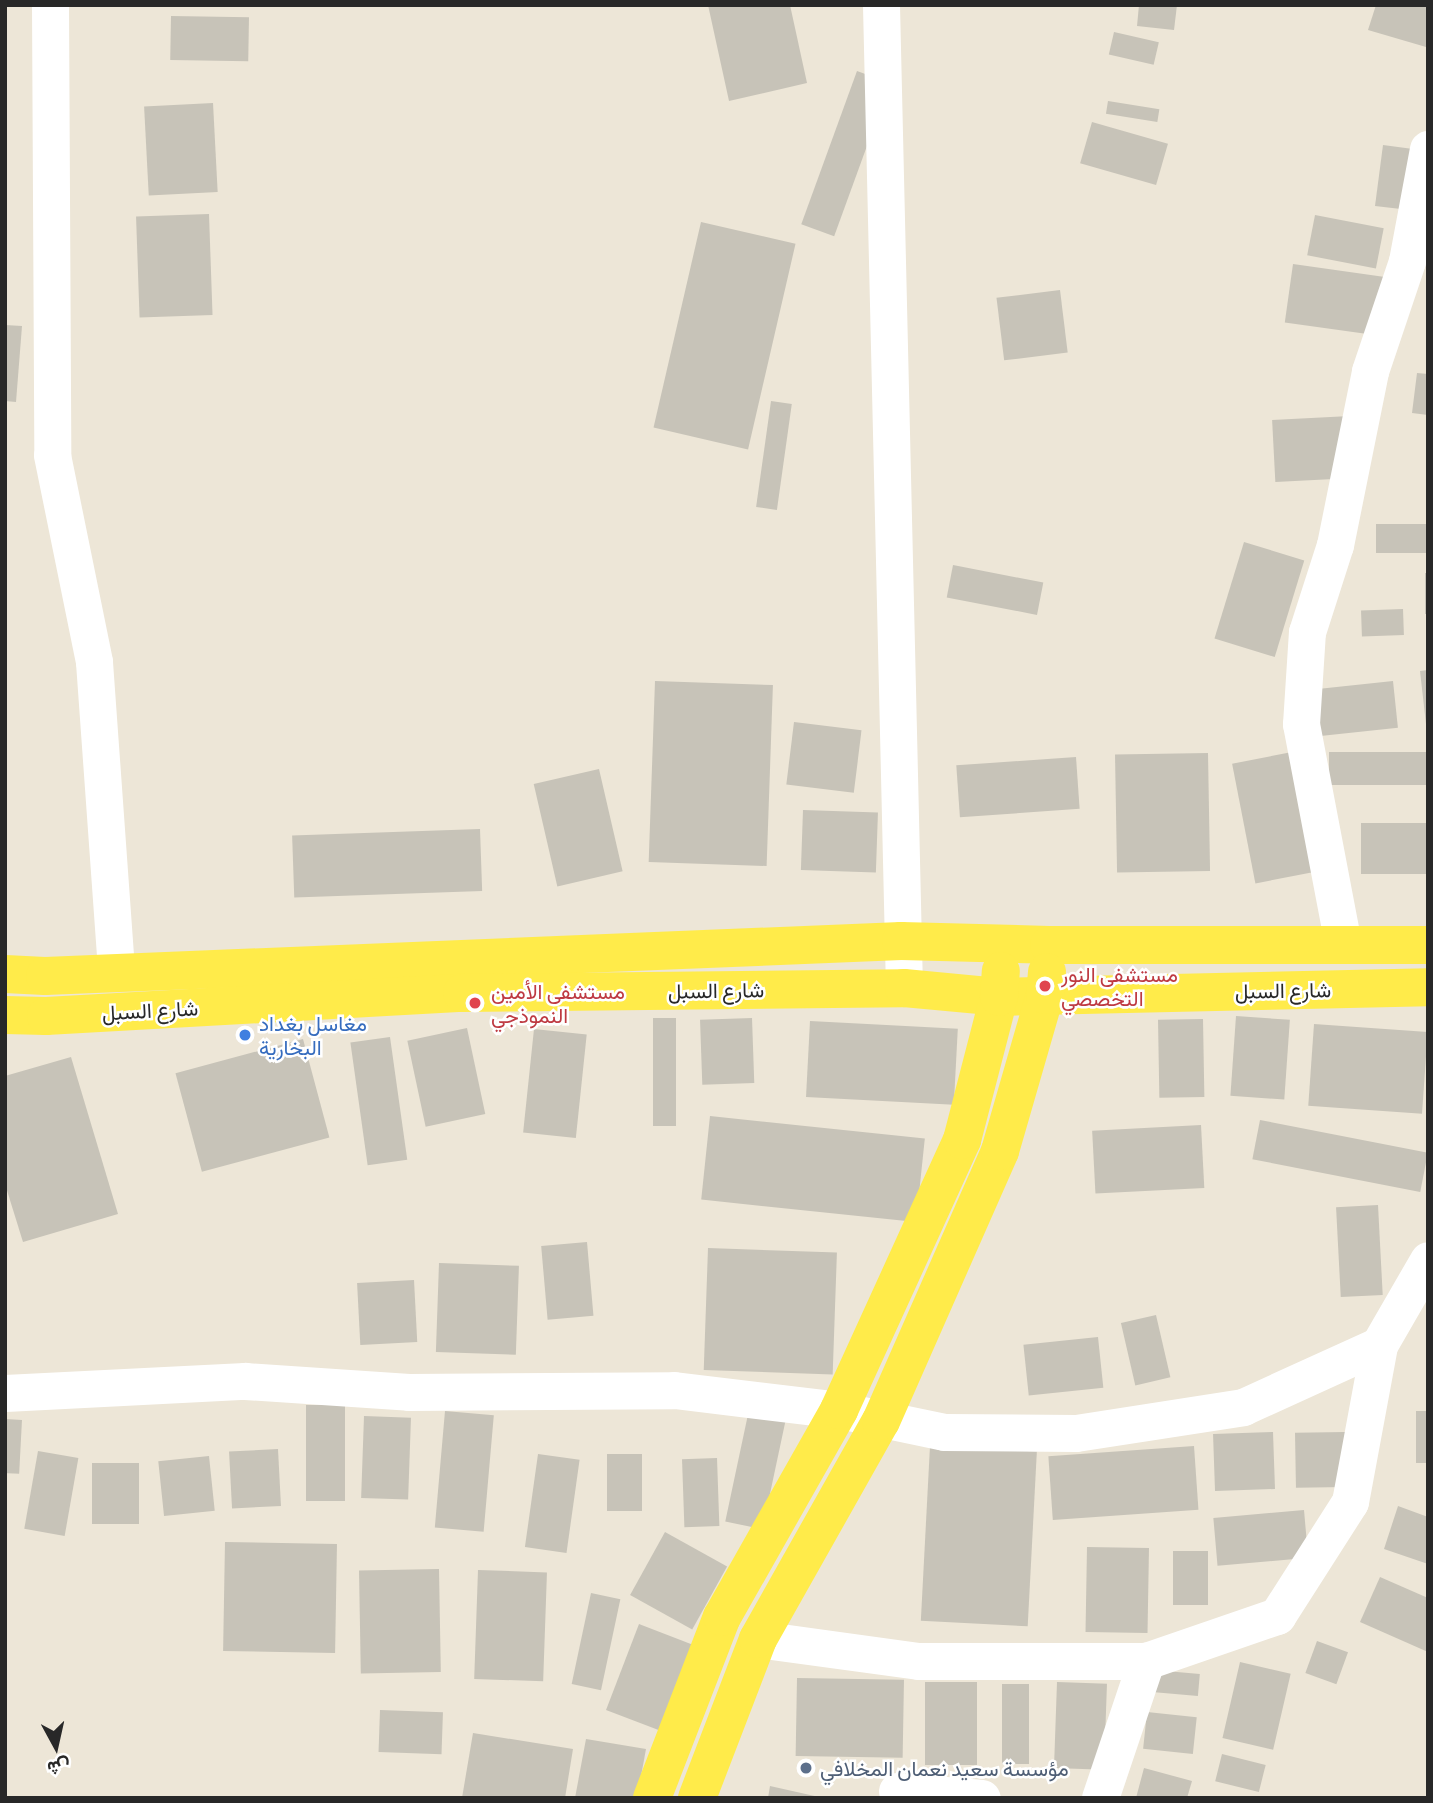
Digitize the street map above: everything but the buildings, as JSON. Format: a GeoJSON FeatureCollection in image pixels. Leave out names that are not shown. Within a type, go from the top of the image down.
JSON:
{"type":"FeatureCollection","features":[{"type":"Feature","properties":{"kind":"main road","name":"شارع السبل"},"geometry":{"type":"LineString","coordinates":[[5,974],[901,942],[1428,946]]}},
{"type":"Feature","properties":{"kind":"main road"},"geometry":{"type":"LineString","coordinates":[[652,1798],[722,1617],[839,1410],[962,1140],[999,997],[1002,944]]}},
{"type":"Feature","properties":{"kind":"main road"},"geometry":{"type":"LineString","coordinates":[[697,1798],[758,1639],[881,1420],[1000,1151],[1045,995],[1049,945]]}},
{"type":"Feature","properties":{"kind":"main road","name":"شارع السبل"},"geometry":{"type":"LineString","coordinates":[[5,1015],[46,1016],[462,993],[904,988],[999,997],[1428,987]]}},
{"type":"Feature","properties":{"kind":"street"},"geometry":{"type":"LineString","coordinates":[[50,5],[52,455],[94,662],[116,972]]}},
{"type":"Feature","properties":{"kind":"street"},"geometry":{"type":"LineString","coordinates":[[881,5],[904,988]]}},
{"type":"Feature","properties":{"kind":"street"},"geometry":{"type":"LineString","coordinates":[[1343,944],[1301,724],[1307,632],[1335,545],[1370,372],[1407,261],[1428,149]]}},
{"type":"Feature","properties":{"kind":"street"},"geometry":{"type":"LineString","coordinates":[[758,1639],[918,1661],[1146,1661],[1277,1616],[1350,1502],[1379,1345],[1428,1260]]}},
{"type":"Feature","properties":{"kind":"street"},"geometry":{"type":"LineString","coordinates":[[5,1393],[245,1381],[409,1392],[674,1390],[839,1410],[944,1432],[1088,1431],[1243,1407],[1379,1345]]}},
{"type":"Feature","properties":{"kind":"street"},"geometry":{"type":"LineString","coordinates":[[1100,1798],[1146,1661]]}},
{"type":"Feature","properties":{"kind":"street"},"geometry":{"type":"LineString","coordinates":[[897,1791],[982,1798]]}},
{"type":"Feature","properties":{"kind":"place","name":"مستشفى النور التخصصي"},"geometry":{"type":"Point","coordinates":[1045,986]}},
{"type":"Feature","properties":{"kind":"place","name":"مستشفى الأمين النموذجي"},"geometry":{"type":"Point","coordinates":[475,1003]}},
{"type":"Feature","properties":{"kind":"place","name":"مغاسل بغداد البخارية"},"geometry":{"type":"Point","coordinates":[245,1035]}},
{"type":"Feature","properties":{"kind":"place","name":"مؤسسة سعيد نعمان المخلافي"},"geometry":{"type":"Point","coordinates":[806,1768]}}]}
